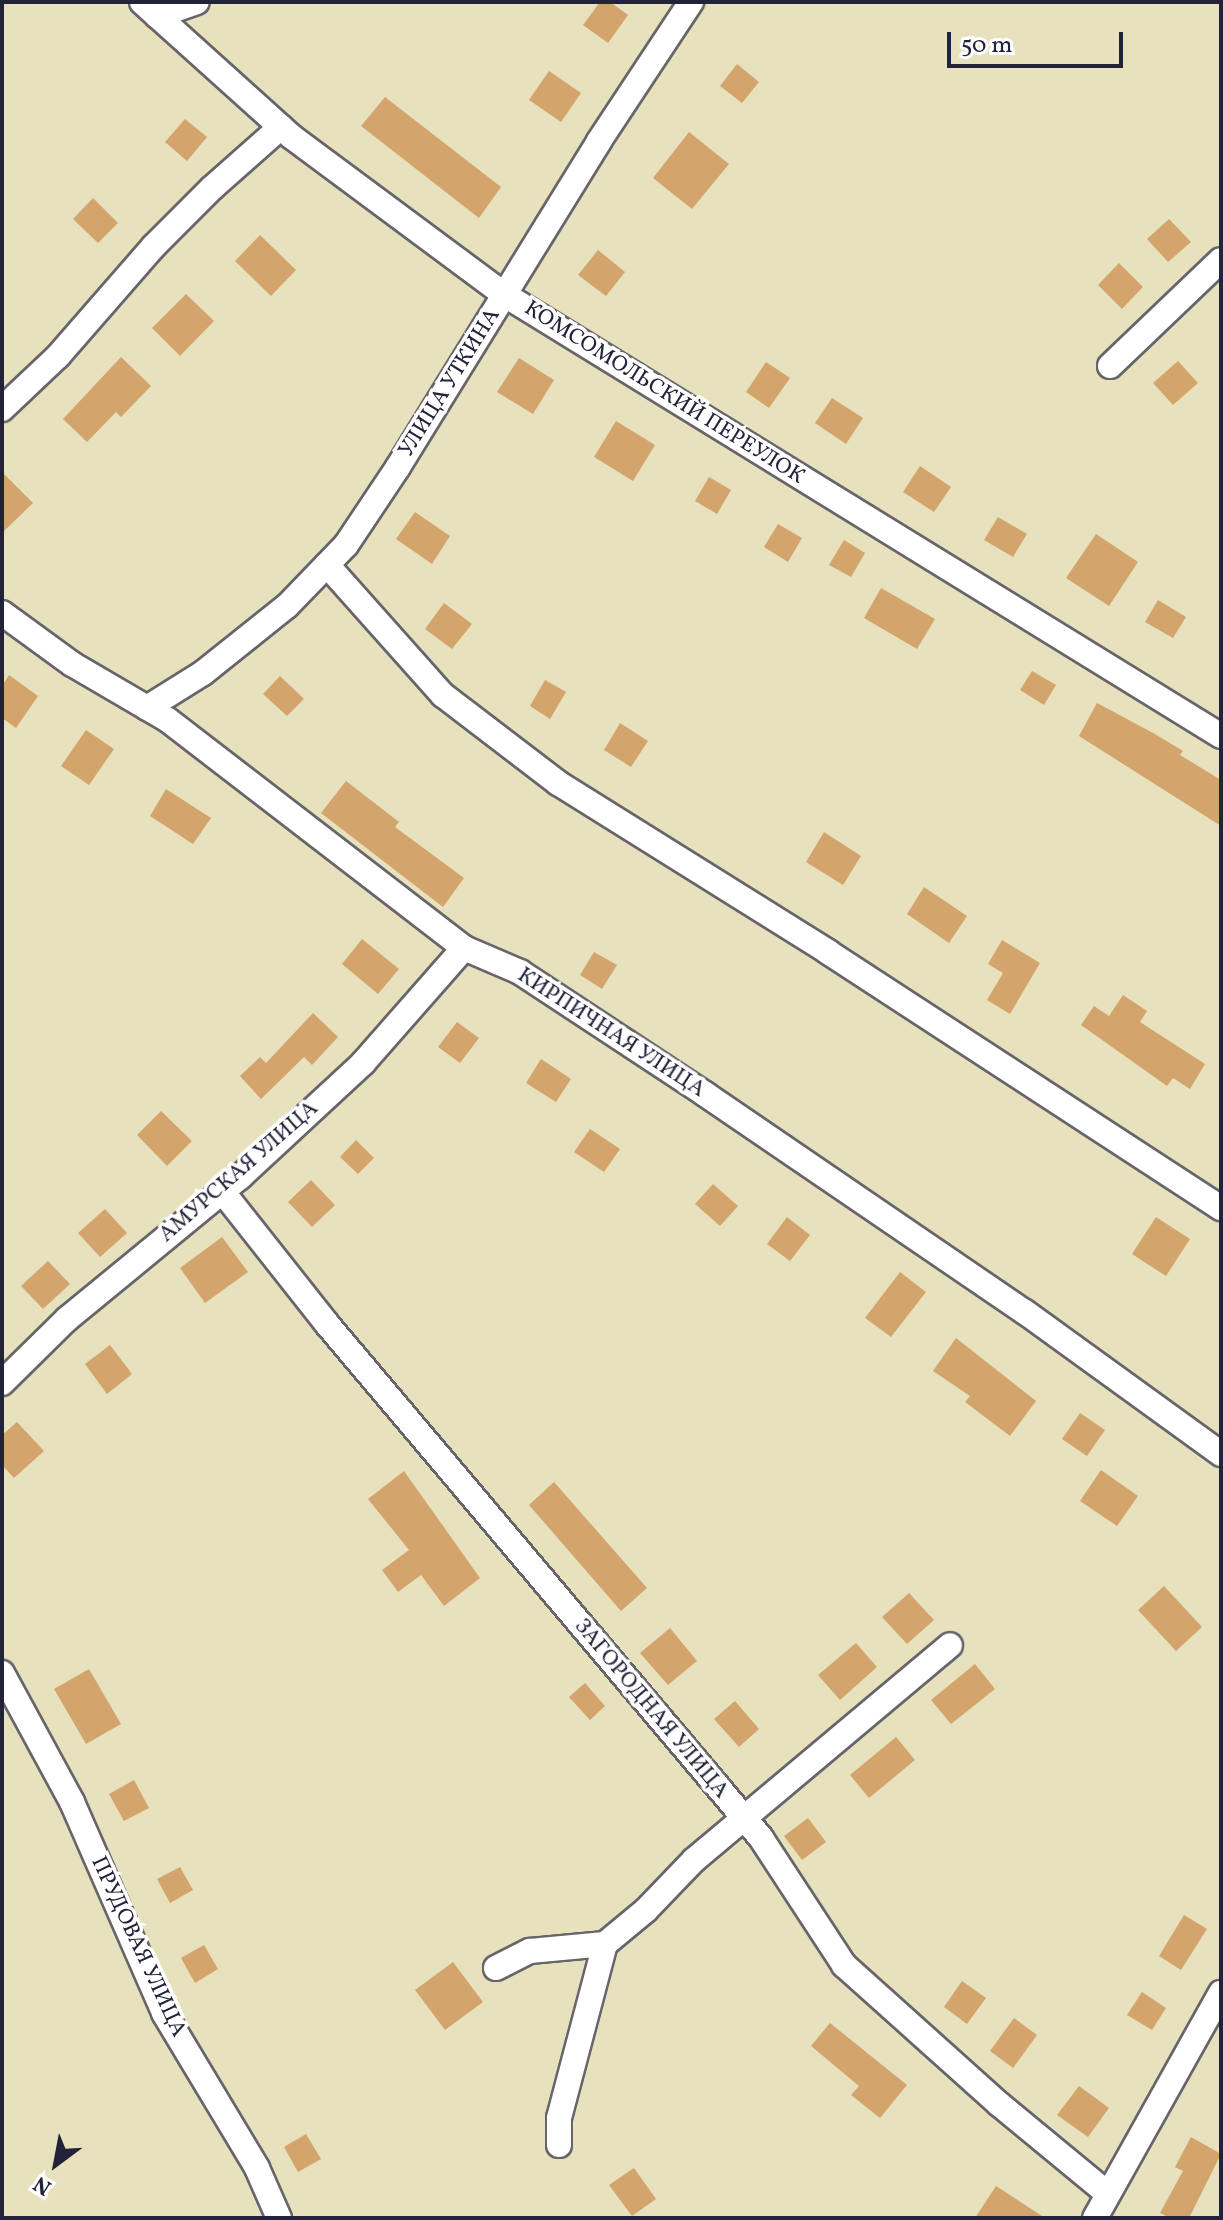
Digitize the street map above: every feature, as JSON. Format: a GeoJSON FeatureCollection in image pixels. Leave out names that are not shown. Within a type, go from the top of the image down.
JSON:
{"type":"FeatureCollection","features":[{"type":"Feature","properties":{"kind":"street"},"geometry":{"type":"LineString","coordinates":[[149,9],[197,2]]}},
{"type":"Feature","properties":{"kind":"street","name":"УЛИЦА УТКИНА"},"geometry":{"type":"LineString","coordinates":[[147,708],[203,673],[263,625],[346,545],[398,467],[599,141],[691,2]]}},
{"type":"Feature","properties":{"kind":"street","name":"КОМСОМОЛЬСКИЙ ПЕРЕУЛОК"},"geometry":{"type":"LineString","coordinates":[[149,9],[281,127],[505,295],[1221,736]]}},
{"type":"Feature","properties":{"kind":"street"},"geometry":{"type":"LineString","coordinates":[[2,409],[58,356],[183,218],[281,127]]}},
{"type":"Feature","properties":{"kind":"street"},"geometry":{"type":"LineString","coordinates":[[1110,366],[1221,260]]}},
{"type":"Feature","properties":{"kind":"street"},"geometry":{"type":"LineString","coordinates":[[327,565],[443,695],[558,783],[828,952],[1221,1208]]}},
{"type":"Feature","properties":{"kind":"street","name":"КИРПИЧНАЯ УЛИЦА"},"geometry":{"type":"LineString","coordinates":[[2,613],[72,664],[168,720],[464,948],[520,972],[717,1102],[1025,1312],[1221,1454]]}},
{"type":"Feature","properties":{"kind":"street","name":"АМУРСКАЯ УЛИЦА"},"geometry":{"type":"LineString","coordinates":[[2,1383],[67,1319],[222,1191],[363,1063],[464,948]]}},
{"type":"Feature","properties":{"kind":"street","name":"ЗАГОРОДНАЯ УЛИЦА"},"geometry":{"type":"LineString","coordinates":[[222,1191],[327,1324],[761,1838],[844,1965],[999,2104],[1108,2194]]}},
{"type":"Feature","properties":{"kind":"street"},"geometry":{"type":"LineString","coordinates":[[496,1968],[530,1951],[605,1944],[646,1910],[694,1860],[950,1645]]}},
{"type":"Feature","properties":{"kind":"street","name":"ПРУДОВАЯ УЛИЦА"},"geometry":{"type":"LineString","coordinates":[[2,1673],[72,1802],[164,2013],[257,2168],[279,2218]]}},
{"type":"Feature","properties":{"kind":"street"},"geometry":{"type":"LineString","coordinates":[[559,2145],[559,2118],[605,1944]]}},
{"type":"Feature","properties":{"kind":"street"},"geometry":{"type":"LineString","coordinates":[[1095,2218],[1221,1993]]}},
{"type":"Feature","properties":{"kind":"building"},"geometry":{"type":"Polygon","coordinates":[[[600,2],[610,2],[628,15],[608,43],[583,25],[600,2]]]}},
{"type":"Feature","properties":{"kind":"building"},"geometry":{"type":"Polygon","coordinates":[[[737,64],[759,82],[742,103],[720,86],[737,64]]]}},
{"type":"Feature","properties":{"kind":"building"},"geometry":{"type":"Polygon","coordinates":[[[549,71],[581,93],[561,122],[529,100],[549,71]]]}},
{"type":"Feature","properties":{"kind":"building"},"geometry":{"type":"Polygon","coordinates":[[[385,97],[501,187],[479,218],[361,126],[385,97]]]}},
{"type":"Feature","properties":{"kind":"building"},"geometry":{"type":"Polygon","coordinates":[[[185,119],[207,137],[187,161],[165,142],[185,119]]]}},
{"type":"Feature","properties":{"kind":"building"},"geometry":{"type":"Polygon","coordinates":[[[689,132],[729,164],[692,209],[653,178],[689,132]]]}},
{"type":"Feature","properties":{"kind":"building"},"geometry":{"type":"Polygon","coordinates":[[[93,198],[118,223],[98,243],[73,219],[93,198]]]}},
{"type":"Feature","properties":{"kind":"building"},"geometry":{"type":"Polygon","coordinates":[[[1169,219],[1191,242],[1168,262],[1147,239],[1169,219]]]}},
{"type":"Feature","properties":{"kind":"building"},"geometry":{"type":"Polygon","coordinates":[[[260,235],[296,270],[271,296],[235,261],[260,235]]]}},
{"type":"Feature","properties":{"kind":"building"},"geometry":{"type":"Polygon","coordinates":[[[598,250],[625,272],[606,296],[578,275],[598,250]]]}},
{"type":"Feature","properties":{"kind":"building"},"geometry":{"type":"Polygon","coordinates":[[[1119,263],[1143,287],[1122,309],[1098,285],[1119,263]]]}},
{"type":"Feature","properties":{"kind":"building"},"geometry":{"type":"Polygon","coordinates":[[[186,294],[214,321],[180,356],[152,328],[186,294]]]}},
{"type":"Feature","properties":{"kind":"building"},"geometry":{"type":"Polygon","coordinates":[[[121,357],[151,386],[121,417],[116,412],[87,442],[63,419],[121,357]]]}},
{"type":"Feature","properties":{"kind":"building"},"geometry":{"type":"Polygon","coordinates":[[[519,358],[554,380],[533,414],[497,392],[519,358]]]}},
{"type":"Feature","properties":{"kind":"building"},"geometry":{"type":"Polygon","coordinates":[[[1178,361],[1198,383],[1173,405],[1153,383],[1178,361]]]}},
{"type":"Feature","properties":{"kind":"building"},"geometry":{"type":"Polygon","coordinates":[[[766,362],[790,378],[769,408],[746,392],[766,362]]]}},
{"type":"Feature","properties":{"kind":"building"},"geometry":{"type":"Polygon","coordinates":[[[832,398],[863,418],[846,444],[815,423],[832,398]]]}},
{"type":"Feature","properties":{"kind":"building"},"geometry":{"type":"Polygon","coordinates":[[[616,421],[655,445],[633,481],[594,457],[616,421]]]}},
{"type":"Feature","properties":{"kind":"building"},"geometry":{"type":"Polygon","coordinates":[[[920,466],[951,487],[934,512],[903,492],[920,466]]]}},
{"type":"Feature","properties":{"kind":"building"},"geometry":{"type":"Polygon","coordinates":[[[2,472],[33,503],[2,533],[2,472]]]}},
{"type":"Feature","properties":{"kind":"building"},"geometry":{"type":"Polygon","coordinates":[[[709,477],[731,490],[717,514],[695,501],[709,477]]]}},
{"type":"Feature","properties":{"kind":"building"},"geometry":{"type":"Polygon","coordinates":[[[415,512],[450,536],[432,564],[396,539],[415,512]]]}},
{"type":"Feature","properties":{"kind":"building"},"geometry":{"type":"Polygon","coordinates":[[[998,517],[1027,534],[1013,557],[984,540],[998,517]]]}},
{"type":"Feature","properties":{"kind":"building"},"geometry":{"type":"Polygon","coordinates":[[[778,524],[802,538],[788,562],[764,547],[778,524]]]}},
{"type":"Feature","properties":{"kind":"building"},"geometry":{"type":"Polygon","coordinates":[[[1096,534],[1138,562],[1109,606],[1066,578],[1096,534]]]}},
{"type":"Feature","properties":{"kind":"building"},"geometry":{"type":"Polygon","coordinates":[[[844,540],[865,553],[851,577],[829,565],[844,540]]]}},
{"type":"Feature","properties":{"kind":"building"},"geometry":{"type":"Polygon","coordinates":[[[881,588],[935,619],[917,649],[864,618],[881,588]]]}},
{"type":"Feature","properties":{"kind":"building"},"geometry":{"type":"Polygon","coordinates":[[[1158,600],[1186,617],[1173,638],[1145,622],[1158,600]]]}},
{"type":"Feature","properties":{"kind":"building"},"geometry":{"type":"Polygon","coordinates":[[[444,603],[472,624],[452,649],[425,629],[444,603]]]}},
{"type":"Feature","properties":{"kind":"building"},"geometry":{"type":"Polygon","coordinates":[[[1032,671],[1056,685],[1044,705],[1020,690],[1032,671]]]}},
{"type":"Feature","properties":{"kind":"building"},"geometry":{"type":"Polygon","coordinates":[[[9,675],[38,696],[16,728],[2,718],[2,686],[9,675]]]}},
{"type":"Feature","properties":{"kind":"building"},"geometry":{"type":"Polygon","coordinates":[[[280,676],[304,699],[287,716],[263,694],[280,676]]]}},
{"type":"Feature","properties":{"kind":"building"},"geometry":{"type":"Polygon","coordinates":[[[545,680],[566,692],[550,719],[530,706],[545,680]]]}},
{"type":"Feature","properties":{"kind":"building"},"geometry":{"type":"Polygon","coordinates":[[[1097,703],[1183,751],[1180,755],[1221,780],[1221,826],[1079,736],[1097,703]]]}},
{"type":"Feature","properties":{"kind":"building"},"geometry":{"type":"Polygon","coordinates":[[[620,723],[648,741],[631,767],[604,750],[620,723]]]}},
{"type":"Feature","properties":{"kind":"building"},"geometry":{"type":"Polygon","coordinates":[[[86,730],[114,749],[89,785],[61,766],[86,730]]]}},
{"type":"Feature","properties":{"kind":"building"},"geometry":{"type":"Polygon","coordinates":[[[346,781],[399,822],[395,827],[464,878],[443,907],[321,813],[346,781]]]}},
{"type":"Feature","properties":{"kind":"building"},"geometry":{"type":"Polygon","coordinates":[[[166,789],[211,818],[193,844],[150,816],[166,789]]]}},
{"type":"Feature","properties":{"kind":"building"},"geometry":{"type":"Polygon","coordinates":[[[824,832],[861,856],[843,885],[806,862],[824,832]]]}},
{"type":"Feature","properties":{"kind":"building"},"geometry":{"type":"Polygon","coordinates":[[[924,887],[967,916],[949,943],[907,914],[924,887]]]}},
{"type":"Feature","properties":{"kind":"building"},"geometry":{"type":"Polygon","coordinates":[[[362,939],[399,969],[378,994],[342,964],[362,939]]]}},
{"type":"Feature","properties":{"kind":"building"},"geometry":{"type":"Polygon","coordinates":[[[1002,940],[1040,963],[1010,1014],[987,1000],[1003,973],[988,964],[1002,940]]]}},
{"type":"Feature","properties":{"kind":"building"},"geometry":{"type":"Polygon","coordinates":[[[594,952],[617,965],[602,989],[580,975],[594,952]]]}},
{"type":"Feature","properties":{"kind":"building"},"geometry":{"type":"Polygon","coordinates":[[[1123,995],[1147,1011],[1140,1022],[1205,1064],[1190,1089],[1173,1078],[1167,1086],[1081,1025],[1094,1006],[1109,1016],[1123,995]]]}},
{"type":"Feature","properties":{"kind":"building"},"geometry":{"type":"Polygon","coordinates":[[[313,1013],[338,1037],[312,1065],[304,1057],[261,1099],[240,1076],[260,1057],[266,1063],[313,1013]]]}},
{"type":"Feature","properties":{"kind":"building"},"geometry":{"type":"Polygon","coordinates":[[[457,1022],[479,1038],[460,1063],[438,1047],[457,1022]]]}},
{"type":"Feature","properties":{"kind":"building"},"geometry":{"type":"Polygon","coordinates":[[[541,1059],[571,1079],[556,1102],[526,1083],[541,1059]]]}},
{"type":"Feature","properties":{"kind":"building"},"geometry":{"type":"Polygon","coordinates":[[[161,1111],[192,1141],[167,1166],[137,1135],[161,1111]]]}},
{"type":"Feature","properties":{"kind":"building"},"geometry":{"type":"Polygon","coordinates":[[[590,1129],[620,1149],[604,1172],[574,1152],[590,1129]]]}},
{"type":"Feature","properties":{"kind":"building"},"geometry":{"type":"Polygon","coordinates":[[[356,1140],[374,1158],[358,1174],[340,1157],[356,1140]]]}},
{"type":"Feature","properties":{"kind":"building"},"geometry":{"type":"Polygon","coordinates":[[[311,1180],[335,1205],[312,1227],[288,1202],[311,1180]]]}},
{"type":"Feature","properties":{"kind":"building"},"geometry":{"type":"Polygon","coordinates":[[[713,1184],[738,1206],[720,1226],[695,1204],[713,1184]]]}},
{"type":"Feature","properties":{"kind":"building"},"geometry":{"type":"Polygon","coordinates":[[[105,1209],[127,1233],[100,1257],[78,1233],[105,1209]]]}},
{"type":"Feature","properties":{"kind":"building"},"geometry":{"type":"Polygon","coordinates":[[[787,1217],[810,1235],[790,1261],[767,1244],[787,1217]]]}},
{"type":"Feature","properties":{"kind":"building"},"geometry":{"type":"Polygon","coordinates":[[[1156,1217],[1190,1239],[1166,1276],[1132,1254],[1156,1217]]]}},
{"type":"Feature","properties":{"kind":"building"},"geometry":{"type":"Polygon","coordinates":[[[222,1237],[248,1272],[205,1303],[180,1268],[222,1237]]]}},
{"type":"Feature","properties":{"kind":"building"},"geometry":{"type":"Polygon","coordinates":[[[48,1261],[70,1284],[43,1309],[21,1286],[48,1261]]]}},
{"type":"Feature","properties":{"kind":"building"},"geometry":{"type":"Polygon","coordinates":[[[900,1272],[926,1292],[891,1337],[865,1318],[900,1272]]]}},
{"type":"Feature","properties":{"kind":"building"},"geometry":{"type":"Polygon","coordinates":[[[956,1338],[1036,1401],[1010,1436],[965,1402],[970,1396],[933,1371],[956,1338]]]}},
{"type":"Feature","properties":{"kind":"building"},"geometry":{"type":"Polygon","coordinates":[[[110,1345],[132,1374],[107,1394],[85,1364],[110,1345]]]}},
{"type":"Feature","properties":{"kind":"building"},"geometry":{"type":"Polygon","coordinates":[[[1080,1413],[1105,1430],[1087,1456],[1062,1439],[1080,1413]]]}},
{"type":"Feature","properties":{"kind":"building"},"geometry":{"type":"Polygon","coordinates":[[[17,1422],[44,1451],[14,1478],[2,1465],[2,1435],[17,1422]]]}},
{"type":"Feature","properties":{"kind":"building"},"geometry":{"type":"Polygon","coordinates":[[[1101,1470],[1138,1496],[1117,1526],[1080,1501],[1101,1470]]]}},
{"type":"Feature","properties":{"kind":"building"},"geometry":{"type":"Polygon","coordinates":[[[404,1471],[480,1578],[444,1606],[421,1575],[398,1592],[382,1570],[409,1550],[368,1499],[404,1471]]]}},
{"type":"Feature","properties":{"kind":"building"},"geometry":{"type":"Polygon","coordinates":[[[554,1482],[647,1588],[621,1611],[529,1505],[554,1482]]]}},
{"type":"Feature","properties":{"kind":"building"},"geometry":{"type":"Polygon","coordinates":[[[1164,1586],[1202,1627],[1176,1651],[1138,1610],[1164,1586]]]}},
{"type":"Feature","properties":{"kind":"building"},"geometry":{"type":"Polygon","coordinates":[[[909,1593],[934,1620],[907,1644],[882,1617],[909,1593]]]}},
{"type":"Feature","properties":{"kind":"building"},"geometry":{"type":"Polygon","coordinates":[[[670,1628],[697,1661],[668,1685],[640,1653],[670,1628]]]}},
{"type":"Feature","properties":{"kind":"building"},"geometry":{"type":"Polygon","coordinates":[[[856,1643],[877,1667],[840,1700],[818,1675],[856,1643]]]}},
{"type":"Feature","properties":{"kind":"building"},"geometry":{"type":"Polygon","coordinates":[[[975,1664],[995,1689],[951,1724],[931,1700],[975,1664]]]}},
{"type":"Feature","properties":{"kind":"building"},"geometry":{"type":"Polygon","coordinates":[[[89,1669],[121,1724],[86,1744],[54,1689],[89,1669]]]}},
{"type":"Feature","properties":{"kind":"building"},"geometry":{"type":"Polygon","coordinates":[[[585,1683],[605,1706],[590,1720],[569,1697],[585,1683]]]}},
{"type":"Feature","properties":{"kind":"building"},"geometry":{"type":"Polygon","coordinates":[[[735,1701],[759,1729],[739,1747],[714,1719],[735,1701]]]}},
{"type":"Feature","properties":{"kind":"building"},"geometry":{"type":"Polygon","coordinates":[[[896,1737],[915,1760],[869,1798],[850,1775],[896,1737]]]}},
{"type":"Feature","properties":{"kind":"building"},"geometry":{"type":"Polygon","coordinates":[[[134,1780],[149,1808],[124,1821],[109,1794],[134,1780]]]}},
{"type":"Feature","properties":{"kind":"building"},"geometry":{"type":"Polygon","coordinates":[[[808,1818],[826,1842],[802,1860],[784,1836],[808,1818]]]}},
{"type":"Feature","properties":{"kind":"building"},"geometry":{"type":"Polygon","coordinates":[[[180,1867],[193,1890],[170,1903],[157,1879],[180,1867]]]}},
{"type":"Feature","properties":{"kind":"building"},"geometry":{"type":"Polygon","coordinates":[[[1184,1915],[1207,1929],[1181,1970],[1159,1956],[1184,1915]]]}},
{"type":"Feature","properties":{"kind":"building"},"geometry":{"type":"Polygon","coordinates":[[[204,1945],[218,1969],[195,1983],[181,1958],[204,1945]]]}},
{"type":"Feature","properties":{"kind":"building"},"geometry":{"type":"Polygon","coordinates":[[[453,1962],[483,2002],[445,2030],[415,1990],[453,1962]]]}},
{"type":"Feature","properties":{"kind":"building"},"geometry":{"type":"Polygon","coordinates":[[[962,1981],[986,1998],[967,2024],[944,2007],[962,1981]]]}},
{"type":"Feature","properties":{"kind":"building"},"geometry":{"type":"Polygon","coordinates":[[[1142,1992],[1166,2008],[1152,2030],[1127,2015],[1142,1992]]]}},
{"type":"Feature","properties":{"kind":"building"},"geometry":{"type":"Polygon","coordinates":[[[1014,2018],[1037,2035],[1013,2068],[990,2051],[1014,2018]]]}},
{"type":"Feature","properties":{"kind":"building"},"geometry":{"type":"Polygon","coordinates":[[[830,2023],[907,2085],[880,2118],[851,2095],[859,2086],[811,2046],[830,2023]]]}},
{"type":"Feature","properties":{"kind":"building"},"geometry":{"type":"Polygon","coordinates":[[[1079,2086],[1109,2108],[1088,2137],[1057,2115],[1079,2086]]]}},
{"type":"Feature","properties":{"kind":"building"},"geometry":{"type":"Polygon","coordinates":[[[306,2134],[321,2159],[298,2172],[284,2147],[306,2134]]]}},
{"type":"Feature","properties":{"kind":"building"},"geometry":{"type":"Polygon","coordinates":[[[1191,2137],[1221,2154],[1189,2218],[1170,2218],[1160,2213],[1183,2171],[1175,2167],[1191,2137]]]}},
{"type":"Feature","properties":{"kind":"building"},"geometry":{"type":"Polygon","coordinates":[[[634,2168],[656,2199],[632,2216],[609,2185],[634,2168]]]}},
{"type":"Feature","properties":{"kind":"building"},"geometry":{"type":"Polygon","coordinates":[[[996,2186],[1045,2218],[975,2218],[996,2186]]]}}]}
